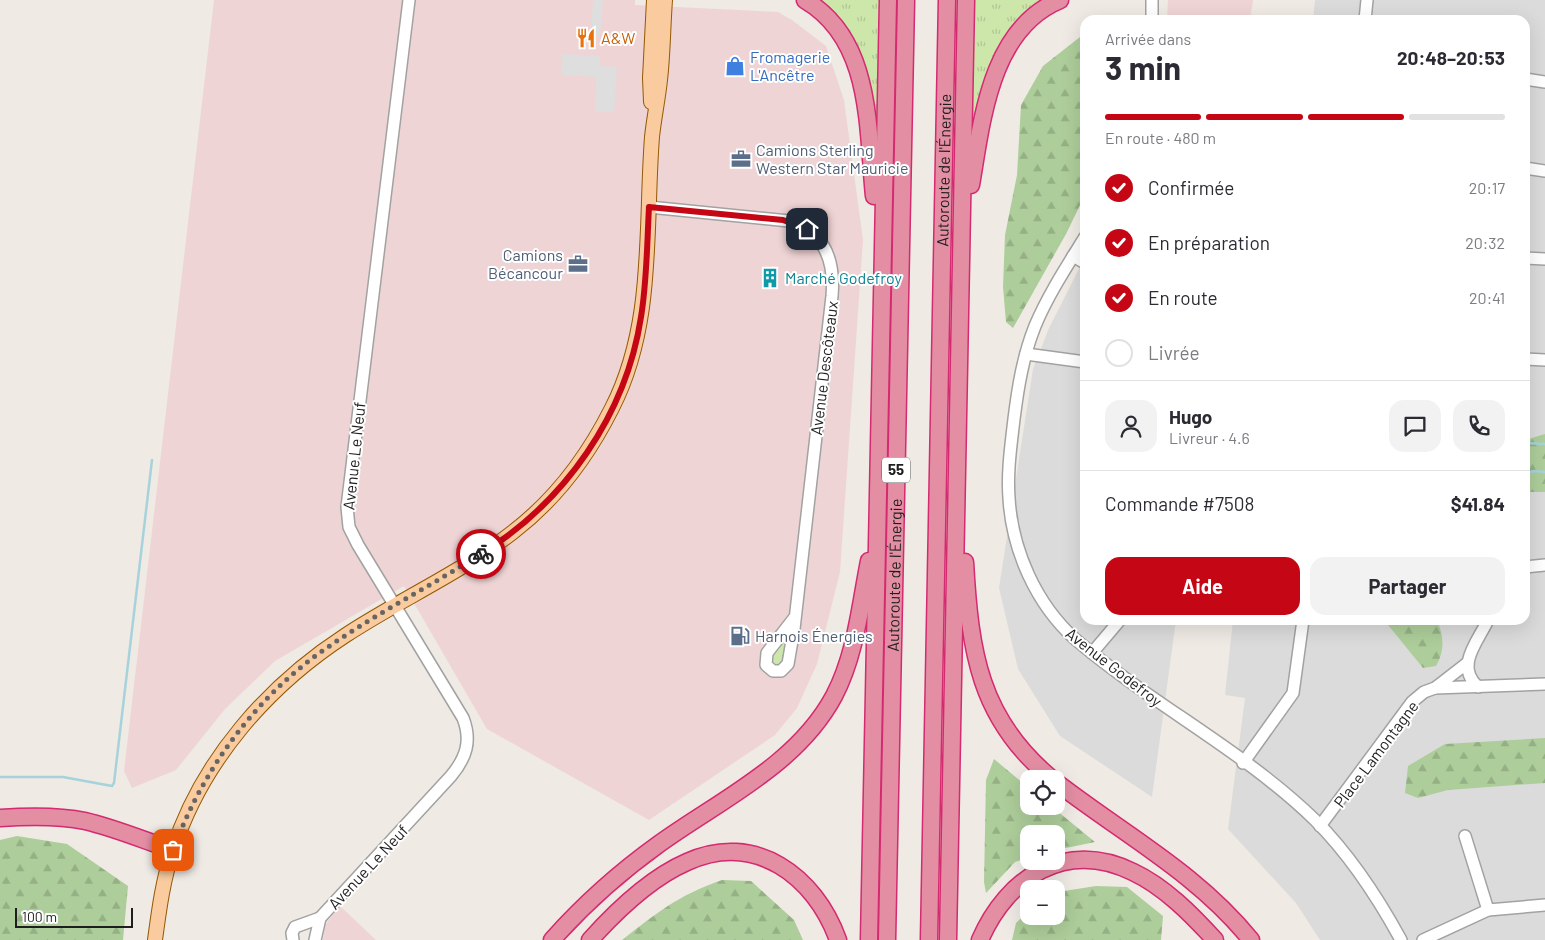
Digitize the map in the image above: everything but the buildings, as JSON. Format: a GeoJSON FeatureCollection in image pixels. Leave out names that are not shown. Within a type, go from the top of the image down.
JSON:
{"type":"FeatureCollection","features":[{"type":"Feature","properties":{"kind":"highway"},"geometry":{"type":"LineString","coordinates":[[805,0],[824,14],[837,29],[850,52],[861,80],[869,129],[882,283]]}},
{"type":"Feature","properties":{"kind":"highway"},"geometry":{"type":"LineString","coordinates":[[869,940],[888,0]]}},
{"type":"Feature","properties":{"kind":"highway","name":"Autoroute de l'Énergie"},"geometry":{"type":"LineString","coordinates":[[887,940],[906,0]]}},
{"type":"Feature","properties":{"kind":"highway","name":"Autoroute de l'Énergie"},"geometry":{"type":"LineString","coordinates":[[930,940],[947,0]]}},
{"type":"Feature","properties":{"kind":"highway"},"geometry":{"type":"LineString","coordinates":[[948,940],[966,0]]}},
{"type":"Feature","properties":{"kind":"highway"},"geometry":{"type":"LineString","coordinates":[[961,239],[980,128],[999,68],[1011,45],[1025,26],[1042,10],[1060,0]]}},
{"type":"Feature","properties":{"kind":"highway"},"geometry":{"type":"LineString","coordinates":[[957,449],[968,612],[979,673],[991,705],[1010,735],[1028,757],[1042,770]]}},
{"type":"Feature","properties":{"kind":"highway"},"geometry":{"type":"LineString","coordinates":[[552,940],[618,875],[663,841],[776,764],[795,748],[812,728],[834,696],[851,653],[877,514]]}},
{"type":"Feature","properties":{"kind":"highway"},"geometry":{"type":"LineString","coordinates":[[1065,788],[1191,879],[1224,909],[1251,940]]}},
{"type":"Feature","properties":{"kind":"highway"},"geometry":{"type":"LineString","coordinates":[[0,818],[40,816],[83,821],[173,850]]}},
{"type":"Feature","properties":{"kind":"highway"},"geometry":{"type":"LineString","coordinates":[[590,940],[633,898],[672,869],[699,857],[726,852],[763,858],[798,876],[822,905],[838,940]]}},
{"type":"Feature","properties":{"kind":"highway"},"geometry":{"type":"LineString","coordinates":[[980,940],[998,905],[1022,881],[1053,865],[1088,860],[1116,864],[1143,877],[1179,905],[1215,940]]}},
{"type":"Feature","properties":{"kind":"main road"},"geometry":{"type":"LineString","coordinates":[[155,940],[162,894],[173,850],[191,808],[214,766],[255,711],[288,679],[318,654],[513,532],[554,494],[589,449],[615,402],[634,354],[643,304],[652,135],[650,78],[654,0]]}},
{"type":"Feature","properties":{"kind":"main road"},"geometry":{"type":"LineString","coordinates":[[652,135],[660,79],[665,0]]}},
{"type":"Feature","properties":{"kind":"street","name":"Avenue Le Neuf"},"geometry":{"type":"LineString","coordinates":[[293,940],[292,933],[297,926],[320,918],[451,776],[462,761],[467,748],[467,732],[463,718],[349,527],[347,507],[409,0]]}},
{"type":"Feature","properties":{"kind":"street"},"geometry":{"type":"LineString","coordinates":[[1152,0],[1152,15]]}},
{"type":"Feature","properties":{"kind":"street"},"geometry":{"type":"LineString","coordinates":[[1366,15],[1367,0]]}},
{"type":"Feature","properties":{"kind":"street"},"geometry":{"type":"LineString","coordinates":[[1530,80],[1545,82]]}},
{"type":"Feature","properties":{"kind":"street"},"geometry":{"type":"LineString","coordinates":[[1530,168],[1545,170]]}},
{"type":"Feature","properties":{"kind":"street","name":"Avenue Descôteaux"},"geometry":{"type":"LineString","coordinates":[[649,207],[789,221],[800,225],[815,235],[829,256],[833,270],[832,296],[794,617]]}},
{"type":"Feature","properties":{"kind":"street","name":"Avenue Godefroy"},"geometry":{"type":"LineString","coordinates":[[1080,245],[1040,316],[1026,354],[1016,406],[1009,474],[1009,502],[1014,536],[1028,575],[1044,604],[1067,632],[1092,653],[1288,797],[1320,826],[1364,878],[1401,940]]}},
{"type":"Feature","properties":{"kind":"street"},"geometry":{"type":"LineString","coordinates":[[1073,256],[1080,260]]}},
{"type":"Feature","properties":{"kind":"street"},"geometry":{"type":"LineString","coordinates":[[1530,258],[1545,259]]}},
{"type":"Feature","properties":{"kind":"street"},"geometry":{"type":"LineString","coordinates":[[1026,354],[1080,361]]}},
{"type":"Feature","properties":{"kind":"street"},"geometry":{"type":"LineString","coordinates":[[1530,359],[1545,360]]}},
{"type":"Feature","properties":{"kind":"street"},"geometry":{"type":"LineString","coordinates":[[1530,566],[1545,565]]}},
{"type":"Feature","properties":{"kind":"street"},"geometry":{"type":"LineString","coordinates":[[1092,653],[1116,625]]}},
{"type":"Feature","properties":{"kind":"street"},"geometry":{"type":"LineString","coordinates":[[1243,763],[1293,693],[1302,625]]}},
{"type":"Feature","properties":{"kind":"street","name":"Place Lamontagne"},"geometry":{"type":"LineString","coordinates":[[1436,688],[1466,664],[1486,625]]}},
{"type":"Feature","properties":{"kind":"street"},"geometry":{"type":"LineString","coordinates":[[1466,664],[1467,673],[1478,687]]}},
{"type":"Feature","properties":{"kind":"street","name":"Place Lamontagne"},"geometry":{"type":"LineString","coordinates":[[1320,826],[1412,702],[1424,692],[1436,688],[1545,684]]}},
{"type":"Feature","properties":{"kind":"street"},"geometry":{"type":"LineString","coordinates":[[1465,836],[1488,910]]}},
{"type":"Feature","properties":{"kind":"street"},"geometry":{"type":"LineString","coordinates":[[1424,940],[1488,910],[1545,905]]}},
{"type":"Feature","properties":{"kind":"street","name":"Avenue Le Neuf"},"geometry":{"type":"LineString","coordinates":[[315,940],[320,918]]}},
{"type":"Feature","properties":{"kind":"shaded area"},"geometry":{"type":"Polygon","coordinates":[[[214,0],[635,0],[635,5],[778,12],[792,20],[826,46],[844,100],[863,240],[840,572],[817,664],[797,708],[775,735],[649,820],[487,729],[404,586],[275,661],[225,709],[176,770],[132,788],[124,771],[214,0]]]}},
{"type":"Feature","properties":{"kind":"shaded area"},"geometry":{"type":"Polygon","coordinates":[[[593,0],[603,0],[600,36],[591,35],[593,0]]]}},
{"type":"Feature","properties":{"kind":"shaded area"},"geometry":{"type":"Polygon","coordinates":[[[1168,0],[1253,0],[1251,15],[1167,15],[1168,0]]]}},
{"type":"Feature","properties":{"kind":"shaded area"},"geometry":{"type":"Polygon","coordinates":[[[1315,0],[1545,0],[1545,940],[1320,940],[1296,903],[1228,829],[1245,698],[1225,695],[1232,625],[1530,625],[1530,15],[1314,15],[1315,0]]]}},
{"type":"Feature","properties":{"kind":"shaded area"},"geometry":{"type":"Polygon","coordinates":[[[562,54],[600,56],[600,66],[617,67],[614,112],[595,111],[596,77],[561,75],[562,54]]]}},
{"type":"Feature","properties":{"kind":"shaded area"},"geometry":{"type":"Polygon","coordinates":[[[1080,267],[1080,625],[1175,625],[1152,797],[1060,736],[1018,669],[999,588],[1033,369],[1049,328],[1080,267]]]}},
{"type":"Feature","properties":{"kind":"shaded area"},"geometry":{"type":"Polygon","coordinates":[[[340,906],[376,940],[323,940],[325,925],[340,906]]]}},
{"type":"Feature","properties":{"kind":"green space"},"geometry":{"type":"Polygon","coordinates":[[[813,0],[881,0],[878,119],[876,120],[868,89],[813,0]]]}},
{"type":"Feature","properties":{"kind":"green space"},"geometry":{"type":"Polygon","coordinates":[[[971,0],[1046,0],[1031,11],[971,128],[971,0]]]}},
{"type":"Feature","properties":{"kind":"green space"},"geometry":{"type":"Polygon","coordinates":[[[1080,37],[1080,205],[1013,328],[1006,322],[1003,287],[1005,235],[1017,175],[1021,105],[1043,66],[1080,37]]]}},
{"type":"Feature","properties":{"kind":"green space"},"geometry":{"type":"Polygon","coordinates":[[[1545,434],[1545,492],[1530,492],[1530,438],[1545,434]]]}},
{"type":"Feature","properties":{"kind":"green space"},"geometry":{"type":"Polygon","coordinates":[[[1388,625],[1439,625],[1442,643],[1441,654],[1436,666],[1423,668],[1388,625]]]}},
{"type":"Feature","properties":{"kind":"green space"},"geometry":{"type":"Polygon","coordinates":[[[789,629],[783,662],[781,664],[772,664],[771,655],[789,629]]]}},
{"type":"Feature","properties":{"kind":"green space"},"geometry":{"type":"Polygon","coordinates":[[[1545,738],[1545,783],[1448,790],[1418,798],[1405,793],[1408,766],[1445,744],[1545,738]]]}},
{"type":"Feature","properties":{"kind":"green space"},"geometry":{"type":"Polygon","coordinates":[[[994,759],[1020,781],[1020,815],[1062,815],[1095,842],[1065,848],[1065,825],[1020,825],[1020,860],[1015,862],[986,893],[984,882],[986,780],[994,759]]]}},
{"type":"Feature","properties":{"kind":"green space"},"geometry":{"type":"Polygon","coordinates":[[[17,836],[67,844],[128,886],[123,940],[0,940],[0,840],[17,836]]]}},
{"type":"Feature","properties":{"kind":"green space"},"geometry":{"type":"Polygon","coordinates":[[[722,880],[751,881],[794,920],[803,940],[622,940],[646,921],[680,899],[722,880]]]}},
{"type":"Feature","properties":{"kind":"green space"},"geometry":{"type":"Polygon","coordinates":[[[1096,886],[1127,887],[1163,916],[1161,940],[1012,940],[1016,923],[1020,919],[1020,925],[1065,925],[1065,891],[1096,886]]]}},
{"type":"Feature","properties":{"kind":"waterway"},"geometry":{"type":"LineString","coordinates":[[1530,443],[1545,444]]}},
{"type":"Feature","properties":{"kind":"waterway"},"geometry":{"type":"LineString","coordinates":[[0,777],[63,777],[112,786],[114,783],[152,460]]}},
{"type":"Feature","properties":{"kind":"waterway"},"geometry":{"type":"LineString","coordinates":[[1530,472],[1545,472]]}},
{"type":"Feature","properties":{"kind":"way so far"},"geometry":{"type":"LineString","coordinates":[[173,850],[191,808],[218,760],[239,730],[271,694],[305,664],[337,641],[481,554]]}},
{"type":"Feature","properties":{"kind":"place","name":"A&W"},"geometry":{"type":"Point","coordinates":[586,38]}},
{"type":"Feature","properties":{"kind":"place","name":"Fromagerie L'Ancêtre"},"geometry":{"type":"Point","coordinates":[735,66]}},
{"type":"Feature","properties":{"kind":"place","name":"Camions Sterling Western Star Mauricie"},"geometry":{"type":"Point","coordinates":[741,159]}},
{"type":"Feature","properties":{"kind":"place","name":"Camions Bécancour"},"geometry":{"type":"Point","coordinates":[578,264]}},
{"type":"Feature","properties":{"kind":"place","name":"Marché Godefroy"},"geometry":{"type":"Point","coordinates":[770,278]}},
{"type":"Feature","properties":{"kind":"place","name":"Harnois Énergies"},"geometry":{"type":"Point","coordinates":[740,636]}},
{"type":"Feature","properties":{"kind":"route"},"geometry":{"type":"LineString","coordinates":[[481,554],[520,527],[561,487],[589,449],[615,402],[634,354],[641,317],[645,286],[649,207],[783,220],[807,229]]}}]}
